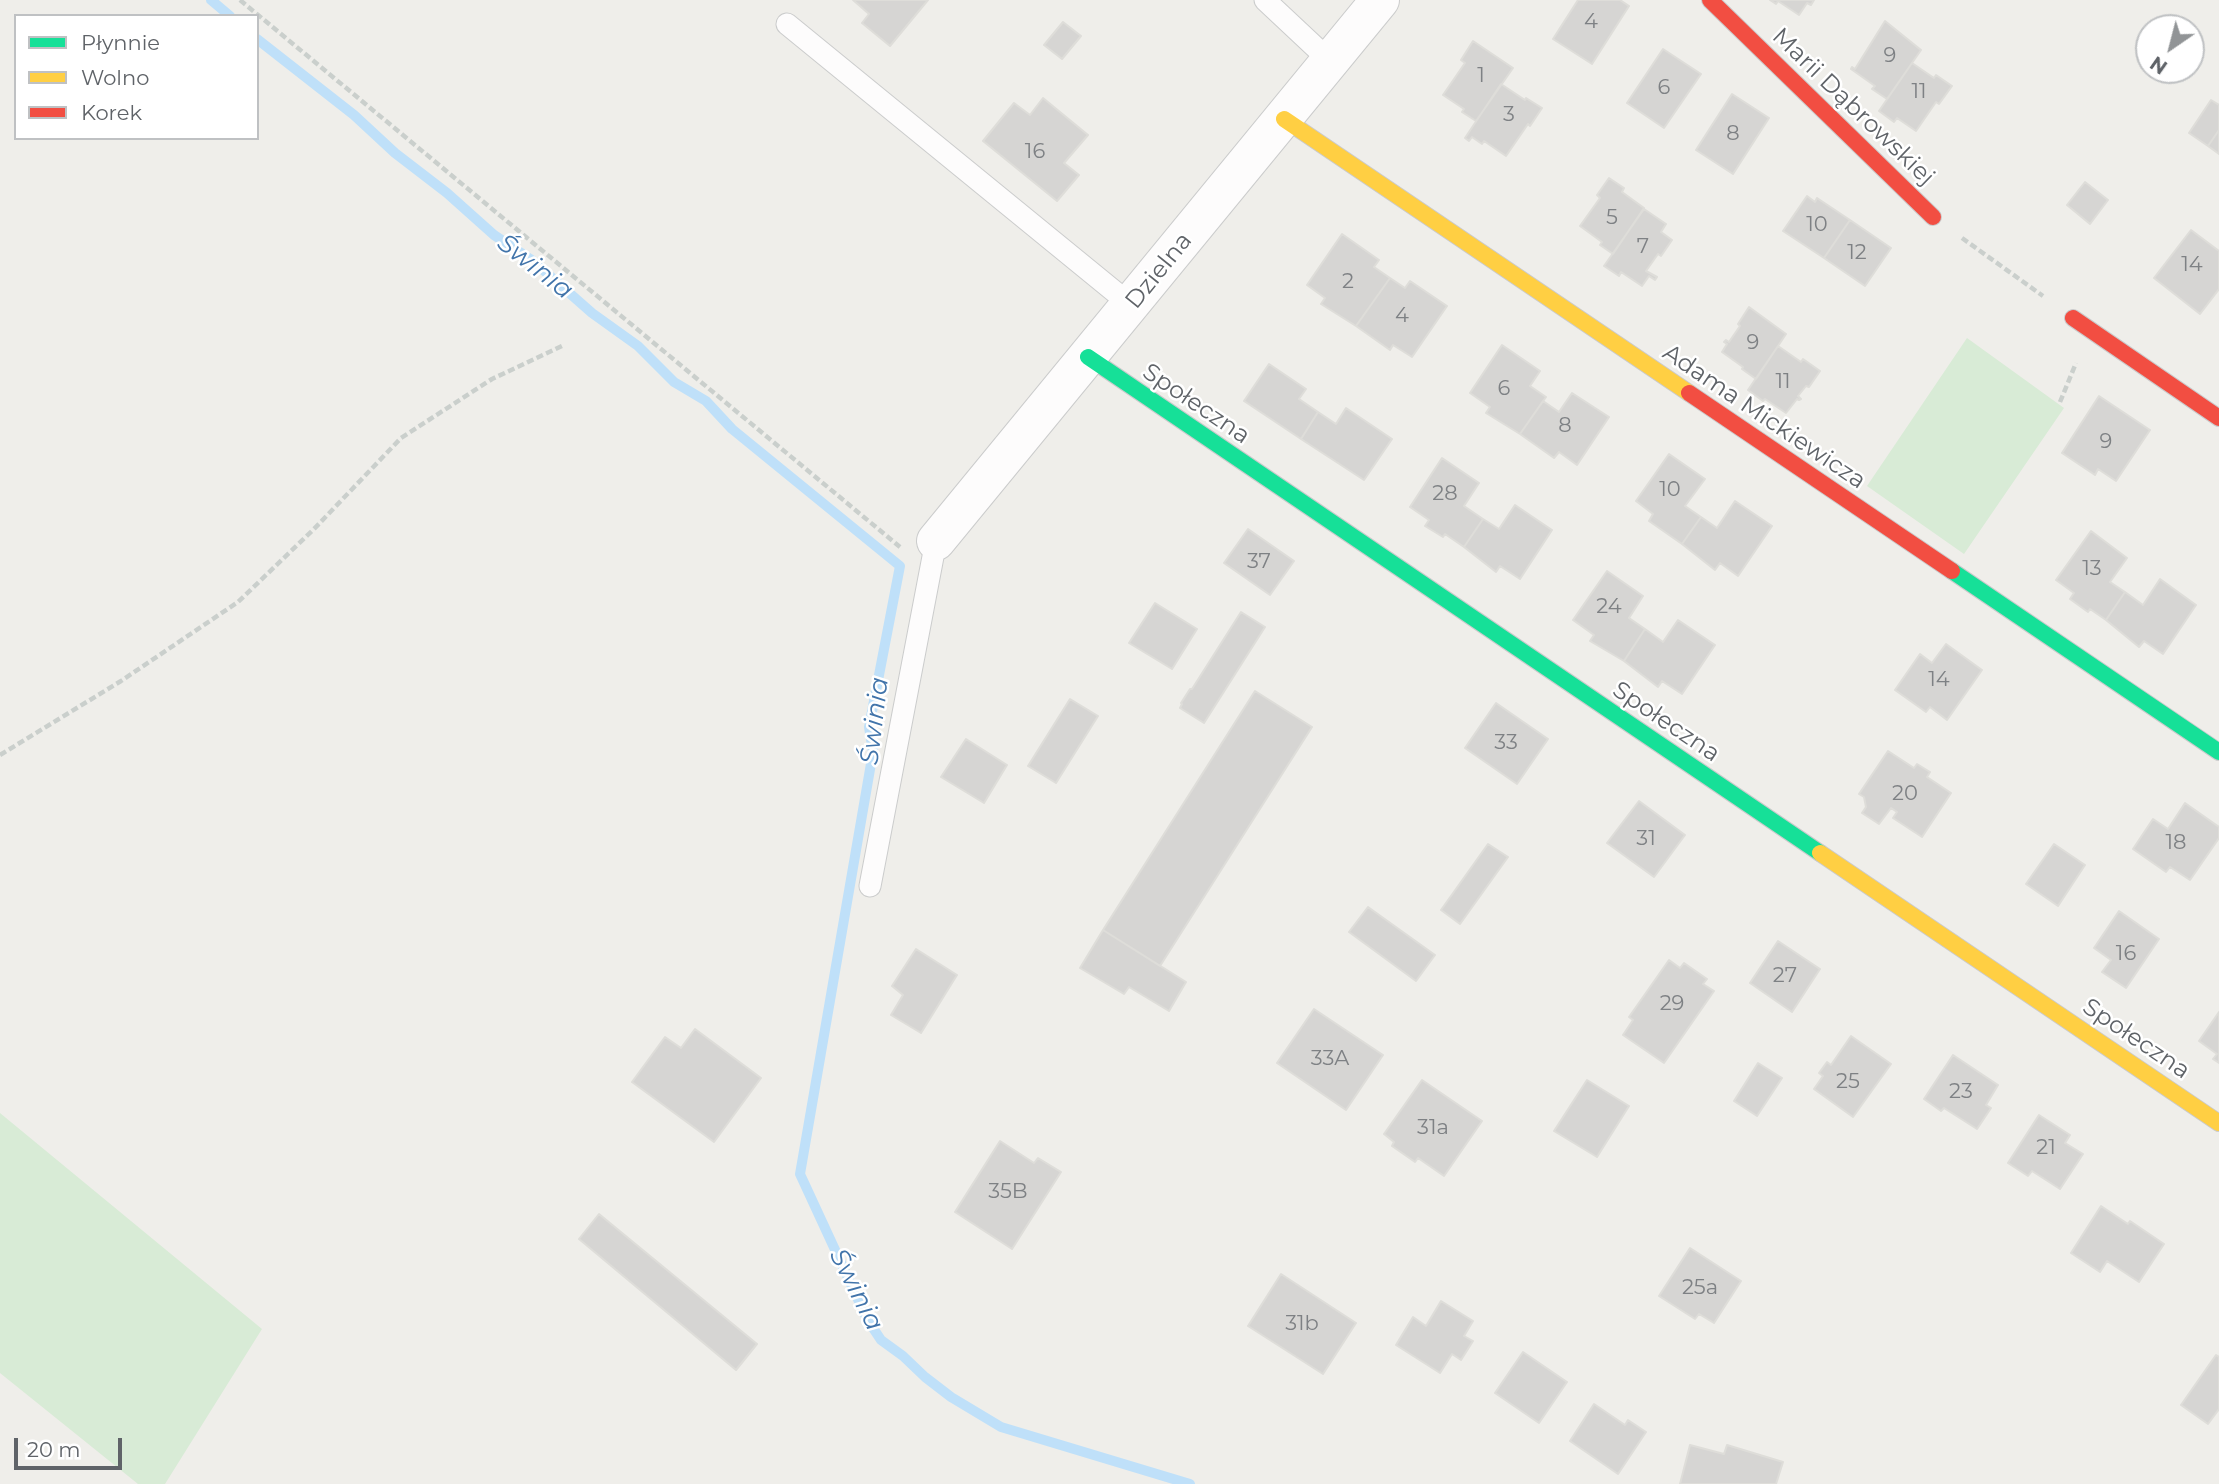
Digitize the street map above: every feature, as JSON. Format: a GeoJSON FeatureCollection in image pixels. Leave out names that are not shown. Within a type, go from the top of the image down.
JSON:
{"type":"FeatureCollection","features":[{"type":"Feature","properties":{"kind":"street","name":"Dzielna"},"geometry":{"type":"LineString","coordinates":[[936,541],[1380,0]]}},
{"type":"Feature","properties":{"kind":"street","name":"Marii Dąbrowskiej"},"geometry":{"type":"LineString","coordinates":[[1710,0],[1933,217]]}},
{"type":"Feature","properties":{"kind":"street","name":"Adama Mickiewicza"},"geometry":{"type":"LineString","coordinates":[[1284,119],[2219,752]]}},
{"type":"Feature","properties":{"kind":"street"},"geometry":{"type":"LineString","coordinates":[[2073,318],[2219,418]]}},
{"type":"Feature","properties":{"kind":"street","name":"Społeczna"},"geometry":{"type":"LineString","coordinates":[[1088,357],[2219,1123]]}},
{"type":"Feature","properties":{"kind":"lane"},"geometry":{"type":"LineString","coordinates":[[1265,0],[1330,61]]}},
{"type":"Feature","properties":{"kind":"lane"},"geometry":{"type":"LineString","coordinates":[[787,24],[1131,305]]}},
{"type":"Feature","properties":{"kind":"lane"},"geometry":{"type":"LineString","coordinates":[[870,886],[936,541]]}},
{"type":"Feature","properties":{"kind":"path"},"geometry":{"type":"LineString","coordinates":[[240,0],[257,14]]}},
{"type":"Feature","properties":{"kind":"path"},"geometry":{"type":"LineString","coordinates":[[259,16],[902,549],[920,540],[936,541]]}},
{"type":"Feature","properties":{"kind":"path"},"geometry":{"type":"LineString","coordinates":[[1933,217],[2073,318]]}},
{"type":"Feature","properties":{"kind":"path"},"geometry":{"type":"LineString","coordinates":[[0,755],[121,681],[238,602],[314,529],[401,438],[492,379],[562,346]]}},
{"type":"Feature","properties":{"kind":"green space"},"geometry":{"type":"Polygon","coordinates":[[[1967,338],[2064,408],[1964,554],[1867,486],[1967,338]]]}},
{"type":"Feature","properties":{"kind":"green space"},"geometry":{"type":"Polygon","coordinates":[[[0,1113],[262,1329],[165,1484],[138,1484],[0,1373],[0,1113]]]}},
{"type":"Feature","properties":{"kind":"building"},"geometry":{"type":"Polygon","coordinates":[[[853,0],[928,0],[890,46],[862,23],[869,14],[853,0]]]}},
{"type":"Feature","properties":{"kind":"building"},"geometry":{"type":"Polygon","coordinates":[[[1578,0],[1620,0],[1629,6],[1592,64],[1553,39],[1578,0]]]}},
{"type":"Feature","properties":{"kind":"building"},"geometry":{"type":"Polygon","coordinates":[[[1770,0],[1814,0],[1811,5],[1807,3],[1799,15],[1778,1],[1776,4],[1770,0]]]}},
{"type":"Feature","properties":{"kind":"building"},"geometry":{"type":"Polygon","coordinates":[[[1885,21],[1921,50],[1887,99],[1872,89],[1875,86],[1851,69],[1855,69],[1885,21]]]}},
{"type":"Feature","properties":{"kind":"building"},"geometry":{"type":"Polygon","coordinates":[[[1063,22],[1081,36],[1062,59],[1044,45],[1063,22]]]}},
{"type":"Feature","properties":{"kind":"building"},"geometry":{"type":"Polygon","coordinates":[[[1473,41],[1513,68],[1476,121],[1443,95],[1465,63],[1461,60],[1473,41]]]}},
{"type":"Feature","properties":{"kind":"building"},"geometry":{"type":"Polygon","coordinates":[[[1663,49],[1701,74],[1664,128],[1627,103],[1663,49]]]}},
{"type":"Feature","properties":{"kind":"building"},"geometry":{"type":"Polygon","coordinates":[[[1912,63],[1952,86],[1939,104],[1936,102],[1916,131],[1897,118],[1894,122],[1879,111],[1912,63]]]}},
{"type":"Feature","properties":{"kind":"building"},"geometry":{"type":"Polygon","coordinates":[[[1501,84],[1542,108],[1506,156],[1484,141],[1482,144],[1472,137],[1469,141],[1465,138],[1501,84]]]}},
{"type":"Feature","properties":{"kind":"building"},"geometry":{"type":"Polygon","coordinates":[[[1732,94],[1769,118],[1733,174],[1696,150],[1732,94]]]}},
{"type":"Feature","properties":{"kind":"building"},"geometry":{"type":"Polygon","coordinates":[[[1043,98],[1088,135],[1064,163],[1079,175],[1057,201],[983,141],[1014,103],[1030,115],[1043,98]]]}},
{"type":"Feature","properties":{"kind":"building"},"geometry":{"type":"Polygon","coordinates":[[[2211,100],[2219,105],[2219,130],[2208,146],[2189,133],[2211,100]]]}},
{"type":"Feature","properties":{"kind":"building"},"geometry":{"type":"Polygon","coordinates":[[[2219,130],[2219,154],[2208,146],[2219,130]]]}},
{"type":"Feature","properties":{"kind":"building"},"geometry":{"type":"Polygon","coordinates":[[[1609,178],[1624,188],[1622,192],[1644,208],[1613,254],[1580,226],[1600,198],[1597,195],[1609,178]]]}},
{"type":"Feature","properties":{"kind":"building"},"geometry":{"type":"Polygon","coordinates":[[[2085,182],[2108,200],[2090,224],[2067,205],[2085,182]]]}},
{"type":"Feature","properties":{"kind":"building"},"geometry":{"type":"Polygon","coordinates":[[[1807,196],[1815,202],[1817,198],[1850,220],[1824,258],[1783,231],[1807,196]]]}},
{"type":"Feature","properties":{"kind":"building"},"geometry":{"type":"Polygon","coordinates":[[[1644,209],[1666,224],[1661,232],[1672,240],[1646,271],[1657,277],[1655,280],[1649,276],[1642,286],[1621,272],[1619,276],[1604,266],[1644,209]]]}},
{"type":"Feature","properties":{"kind":"building"},"geometry":{"type":"Polygon","coordinates":[[[1850,220],[1891,248],[1865,286],[1824,258],[1850,220]]]}},
{"type":"Feature","properties":{"kind":"building"},"geometry":{"type":"Polygon","coordinates":[[[2191,230],[2219,251],[2219,289],[2200,314],[2154,278],[2191,230]]]}},
{"type":"Feature","properties":{"kind":"building"},"geometry":{"type":"Polygon","coordinates":[[[1342,234],[1379,260],[1374,267],[1390,278],[1356,326],[1321,304],[1325,298],[1307,285],[1342,234]]]}},
{"type":"Feature","properties":{"kind":"building"},"geometry":{"type":"Polygon","coordinates":[[[1390,278],[1405,288],[1410,281],[1447,306],[1412,357],[1393,345],[1390,350],[1356,326],[1390,278]]]}},
{"type":"Feature","properties":{"kind":"building"},"geometry":{"type":"Polygon","coordinates":[[[1749,307],[1786,334],[1756,379],[1722,352],[1727,344],[1724,342],[1729,342],[1749,307]]]}},
{"type":"Feature","properties":{"kind":"building"},"geometry":{"type":"Polygon","coordinates":[[[1502,345],[1540,371],[1530,386],[1546,397],[1520,434],[1486,413],[1490,407],[1470,393],[1502,345]]]}},
{"type":"Feature","properties":{"kind":"building"},"geometry":{"type":"Polygon","coordinates":[[[1778,346],[1820,371],[1809,387],[1806,386],[1798,396],[1801,399],[1797,399],[1786,413],[1748,390],[1778,346]]]}},
{"type":"Feature","properties":{"kind":"building"},"geometry":{"type":"Polygon","coordinates":[[[1269,364],[1306,389],[1299,399],[1318,412],[1301,439],[1244,401],[1269,364]]]}},
{"type":"Feature","properties":{"kind":"building"},"geometry":{"type":"Polygon","coordinates":[[[1572,393],[1609,417],[1577,465],[1559,452],[1554,458],[1520,434],[1543,401],[1559,412],[1572,393]]]}},
{"type":"Feature","properties":{"kind":"building"},"geometry":{"type":"Polygon","coordinates":[[[2099,396],[2150,430],[2116,481],[2098,469],[2095,475],[2062,453],[2099,396]]]}},
{"type":"Feature","properties":{"kind":"building"},"geometry":{"type":"Polygon","coordinates":[[[1346,408],[1392,439],[1364,480],[1301,439],[1318,412],[1336,424],[1346,408]]]}},
{"type":"Feature","properties":{"kind":"building"},"geometry":{"type":"Polygon","coordinates":[[[1669,454],[1705,479],[1685,506],[1701,517],[1682,544],[1649,521],[1653,514],[1636,501],[1669,454]]]}},
{"type":"Feature","properties":{"kind":"building"},"geometry":{"type":"Polygon","coordinates":[[[1442,458],[1479,483],[1464,506],[1483,519],[1464,547],[1445,534],[1443,537],[1425,526],[1429,520],[1410,507],[1442,458]]]}},
{"type":"Feature","properties":{"kind":"building"},"geometry":{"type":"Polygon","coordinates":[[[1735,501],[1772,526],[1738,576],[1720,563],[1715,570],[1682,544],[1701,517],[1717,528],[1735,501]]]}},
{"type":"Feature","properties":{"kind":"building"},"geometry":{"type":"Polygon","coordinates":[[[1515,505],[1552,530],[1520,579],[1500,566],[1496,572],[1464,547],[1483,519],[1499,529],[1515,505]]]}},
{"type":"Feature","properties":{"kind":"building"},"geometry":{"type":"Polygon","coordinates":[[[1248,529],[1294,561],[1270,595],[1224,563],[1248,529]]]}},
{"type":"Feature","properties":{"kind":"building"},"geometry":{"type":"Polygon","coordinates":[[[2091,531],[2127,558],[2110,582],[2125,592],[2106,620],[2090,609],[2088,612],[2070,599],[2074,593],[2056,580],[2091,531]]]}},
{"type":"Feature","properties":{"kind":"building"},"geometry":{"type":"Polygon","coordinates":[[[1607,571],[1643,596],[1629,618],[1645,629],[1624,661],[1590,641],[1594,635],[1573,620],[1607,571]]]}},
{"type":"Feature","properties":{"kind":"building"},"geometry":{"type":"Polygon","coordinates":[[[2160,579],[2196,605],[2163,654],[2144,641],[2139,647],[2106,620],[2125,592],[2143,605],[2160,579]]]}},
{"type":"Feature","properties":{"kind":"building"},"geometry":{"type":"Polygon","coordinates":[[[1155,603],[1197,629],[1172,669],[1129,643],[1155,603]]]}},
{"type":"Feature","properties":{"kind":"building"},"geometry":{"type":"Polygon","coordinates":[[[1241,612],[1265,627],[1204,723],[1180,708],[1181,703],[1241,612]]]}},
{"type":"Feature","properties":{"kind":"building"},"geometry":{"type":"Polygon","coordinates":[[[1678,620],[1715,645],[1682,694],[1662,681],[1658,687],[1624,661],[1645,629],[1663,642],[1678,620]]]}},
{"type":"Feature","properties":{"kind":"building"},"geometry":{"type":"Polygon","coordinates":[[[1946,644],[1982,670],[1947,720],[1930,707],[1926,712],[1895,690],[1920,654],[1932,663],[1946,644]]]}},
{"type":"Feature","properties":{"kind":"building"},"geometry":{"type":"Polygon","coordinates":[[[1255,691],[1312,727],[1160,966],[1103,930],[1255,691]]]}},
{"type":"Feature","properties":{"kind":"building"},"geometry":{"type":"Polygon","coordinates":[[[1070,699],[1098,716],[1056,783],[1028,766],[1070,699]]]}},
{"type":"Feature","properties":{"kind":"building"},"geometry":{"type":"Polygon","coordinates":[[[1496,703],[1548,739],[1517,784],[1465,748],[1496,703]]]}},
{"type":"Feature","properties":{"kind":"building"},"geometry":{"type":"Polygon","coordinates":[[[966,739],[1007,765],[984,803],[941,777],[966,739]]]}},
{"type":"Feature","properties":{"kind":"building"},"geometry":{"type":"Polygon","coordinates":[[[1888,751],[1914,768],[1917,764],[1930,772],[1927,777],[1951,793],[1922,837],[1893,818],[1897,812],[1891,808],[1879,824],[1862,813],[1866,807],[1864,797],[1859,794],[1888,751]]]}},
{"type":"Feature","properties":{"kind":"building"},"geometry":{"type":"Polygon","coordinates":[[[1639,801],[1685,835],[1654,877],[1607,843],[1639,801]]]}},
{"type":"Feature","properties":{"kind":"building"},"geometry":{"type":"Polygon","coordinates":[[[2185,803],[2219,827],[2219,838],[2190,880],[2170,867],[2166,872],[2133,849],[2153,819],[2168,829],[2185,803]]]}},
{"type":"Feature","properties":{"kind":"building"},"geometry":{"type":"Polygon","coordinates":[[[1488,844],[1508,857],[1460,924],[1441,910],[1488,844]]]}},
{"type":"Feature","properties":{"kind":"building"},"geometry":{"type":"Polygon","coordinates":[[[2054,844],[2085,865],[2058,906],[2026,884],[2054,844]]]}},
{"type":"Feature","properties":{"kind":"building"},"geometry":{"type":"Polygon","coordinates":[[[1368,907],[1435,955],[1416,981],[1349,932],[1368,907]]]}},
{"type":"Feature","properties":{"kind":"building"},"geometry":{"type":"Polygon","coordinates":[[[2119,911],[2159,939],[2126,988],[2102,972],[2111,960],[2094,948],[2119,911]]]}},
{"type":"Feature","properties":{"kind":"building"},"geometry":{"type":"Polygon","coordinates":[[[1103,930],[1186,982],[1169,1011],[1129,987],[1124,994],[1080,968],[1103,930]]]}},
{"type":"Feature","properties":{"kind":"building"},"geometry":{"type":"Polygon","coordinates":[[[1778,941],[1820,969],[1792,1012],[1750,983],[1778,941]]]}},
{"type":"Feature","properties":{"kind":"building"},"geometry":{"type":"Polygon","coordinates":[[[916,949],[957,975],[921,1033],[891,1015],[903,995],[892,986],[916,949]]]}},
{"type":"Feature","properties":{"kind":"building"},"geometry":{"type":"Polygon","coordinates":[[[1669,960],[1680,968],[1684,963],[1707,979],[1703,984],[1714,991],[1664,1063],[1623,1035],[1633,1020],[1629,1017],[1669,960]]]}},
{"type":"Feature","properties":{"kind":"building"},"geometry":{"type":"Polygon","coordinates":[[[1314,1009],[1383,1055],[1346,1110],[1277,1063],[1314,1009]]]}},
{"type":"Feature","properties":{"kind":"building"},"geometry":{"type":"Polygon","coordinates":[[[2219,1012],[2219,1063],[2213,1059],[2217,1054],[2199,1041],[2219,1012]]]}},
{"type":"Feature","properties":{"kind":"building"},"geometry":{"type":"Polygon","coordinates":[[[695,1029],[761,1078],[714,1142],[632,1082],[665,1037],[681,1048],[695,1029]]]}},
{"type":"Feature","properties":{"kind":"building"},"geometry":{"type":"Polygon","coordinates":[[[1851,1036],[1891,1064],[1853,1117],[1814,1089],[1823,1076],[1819,1073],[1827,1062],[1831,1065],[1851,1036]]]}},
{"type":"Feature","properties":{"kind":"building"},"geometry":{"type":"Polygon","coordinates":[[[1953,1055],[1998,1085],[1986,1105],[1991,1108],[1977,1129],[1924,1099],[1953,1055]]]}},
{"type":"Feature","properties":{"kind":"building"},"geometry":{"type":"Polygon","coordinates":[[[1758,1063],[1782,1078],[1757,1116],[1734,1101],[1758,1063]]]}},
{"type":"Feature","properties":{"kind":"building"},"geometry":{"type":"Polygon","coordinates":[[[1422,1080],[1482,1121],[1444,1176],[1418,1158],[1415,1162],[1392,1146],[1394,1142],[1384,1134],[1422,1080]]]}},
{"type":"Feature","properties":{"kind":"building"},"geometry":{"type":"Polygon","coordinates":[[[1587,1080],[1629,1106],[1597,1157],[1554,1131],[1587,1080]]]}},
{"type":"Feature","properties":{"kind":"building"},"geometry":{"type":"Polygon","coordinates":[[[2039,1115],[2070,1135],[2065,1143],[2083,1154],[2060,1189],[2032,1171],[2028,1176],[2008,1163],[2039,1115]]]}},
{"type":"Feature","properties":{"kind":"building"},"geometry":{"type":"Polygon","coordinates":[[[1000,1141],[1034,1163],[1038,1158],[1061,1172],[1012,1249],[955,1212],[1000,1141]]]}},
{"type":"Feature","properties":{"kind":"building"},"geometry":{"type":"Polygon","coordinates":[[[2101,1206],[2128,1224],[2130,1221],[2164,1244],[2139,1282],[2107,1261],[2100,1272],[2071,1253],[2101,1206]]]}},
{"type":"Feature","properties":{"kind":"building"},"geometry":{"type":"Polygon","coordinates":[[[599,1214],[757,1344],[736,1370],[579,1239],[599,1214]]]}},
{"type":"Feature","properties":{"kind":"building"},"geometry":{"type":"Polygon","coordinates":[[[1690,1248],[1741,1281],[1714,1323],[1699,1314],[1695,1319],[1659,1296],[1690,1248]]]}},
{"type":"Feature","properties":{"kind":"building"},"geometry":{"type":"Polygon","coordinates":[[[1281,1274],[1356,1323],[1323,1374],[1248,1326],[1281,1274]]]}},
{"type":"Feature","properties":{"kind":"building"},"geometry":{"type":"Polygon","coordinates":[[[1441,1301],[1473,1321],[1464,1336],[1473,1341],[1461,1360],[1452,1354],[1440,1373],[1396,1345],[1413,1317],[1426,1326],[1441,1301]]]}},
{"type":"Feature","properties":{"kind":"building"},"geometry":{"type":"Polygon","coordinates":[[[1523,1352],[1567,1382],[1539,1423],[1495,1393],[1523,1352]]]}},
{"type":"Feature","properties":{"kind":"building"},"geometry":{"type":"Polygon","coordinates":[[[2216,1355],[2219,1357],[2219,1409],[2208,1424],[2181,1405],[2216,1355]]]}},
{"type":"Feature","properties":{"kind":"building"},"geometry":{"type":"Polygon","coordinates":[[[1594,1404],[1625,1425],[1628,1420],[1646,1432],[1618,1474],[1570,1441],[1594,1404]]]}},
{"type":"Feature","properties":{"kind":"building"},"geometry":{"type":"Polygon","coordinates":[[[1690,1445],[1724,1454],[1727,1445],[1783,1462],[1776,1484],[1680,1484],[1690,1445]]]}},
{"type":"Feature","properties":{"kind":"waterway","name":"Świnia"},"geometry":{"type":"LineString","coordinates":[[211,0],[228,14]]}},
{"type":"Feature","properties":{"kind":"waterway","name":"Świnia"},"geometry":{"type":"LineString","coordinates":[[259,41],[354,115],[395,153],[447,193],[494,235],[533,261],[592,313],[638,346],[674,382],[706,401],[732,429],[900,566],[869,727],[873,752],[800,1174],[867,1319],[881,1340],[925,1377],[951,1397],[1001,1427],[1190,1484]]}},
{"type":"Feature","properties":{"kind":"traffic: fast"},"geometry":{"type":"LineString","coordinates":[[1088,357],[1820,853]]}},
{"type":"Feature","properties":{"kind":"traffic: fast"},"geometry":{"type":"LineString","coordinates":[[1952,571],[2219,752]]}},
{"type":"Feature","properties":{"kind":"traffic: slow"},"geometry":{"type":"LineString","coordinates":[[1284,119],[1689,393]]}},
{"type":"Feature","properties":{"kind":"traffic: slow"},"geometry":{"type":"LineString","coordinates":[[1820,853],[2219,1123]]}},
{"type":"Feature","properties":{"kind":"traffic: jam"},"geometry":{"type":"LineString","coordinates":[[1710,0],[1933,217]]}},
{"type":"Feature","properties":{"kind":"traffic: jam"},"geometry":{"type":"LineString","coordinates":[[2073,318],[2219,418]]}},
{"type":"Feature","properties":{"kind":"traffic: jam"},"geometry":{"type":"LineString","coordinates":[[1689,393],[1952,571]]}}]}
